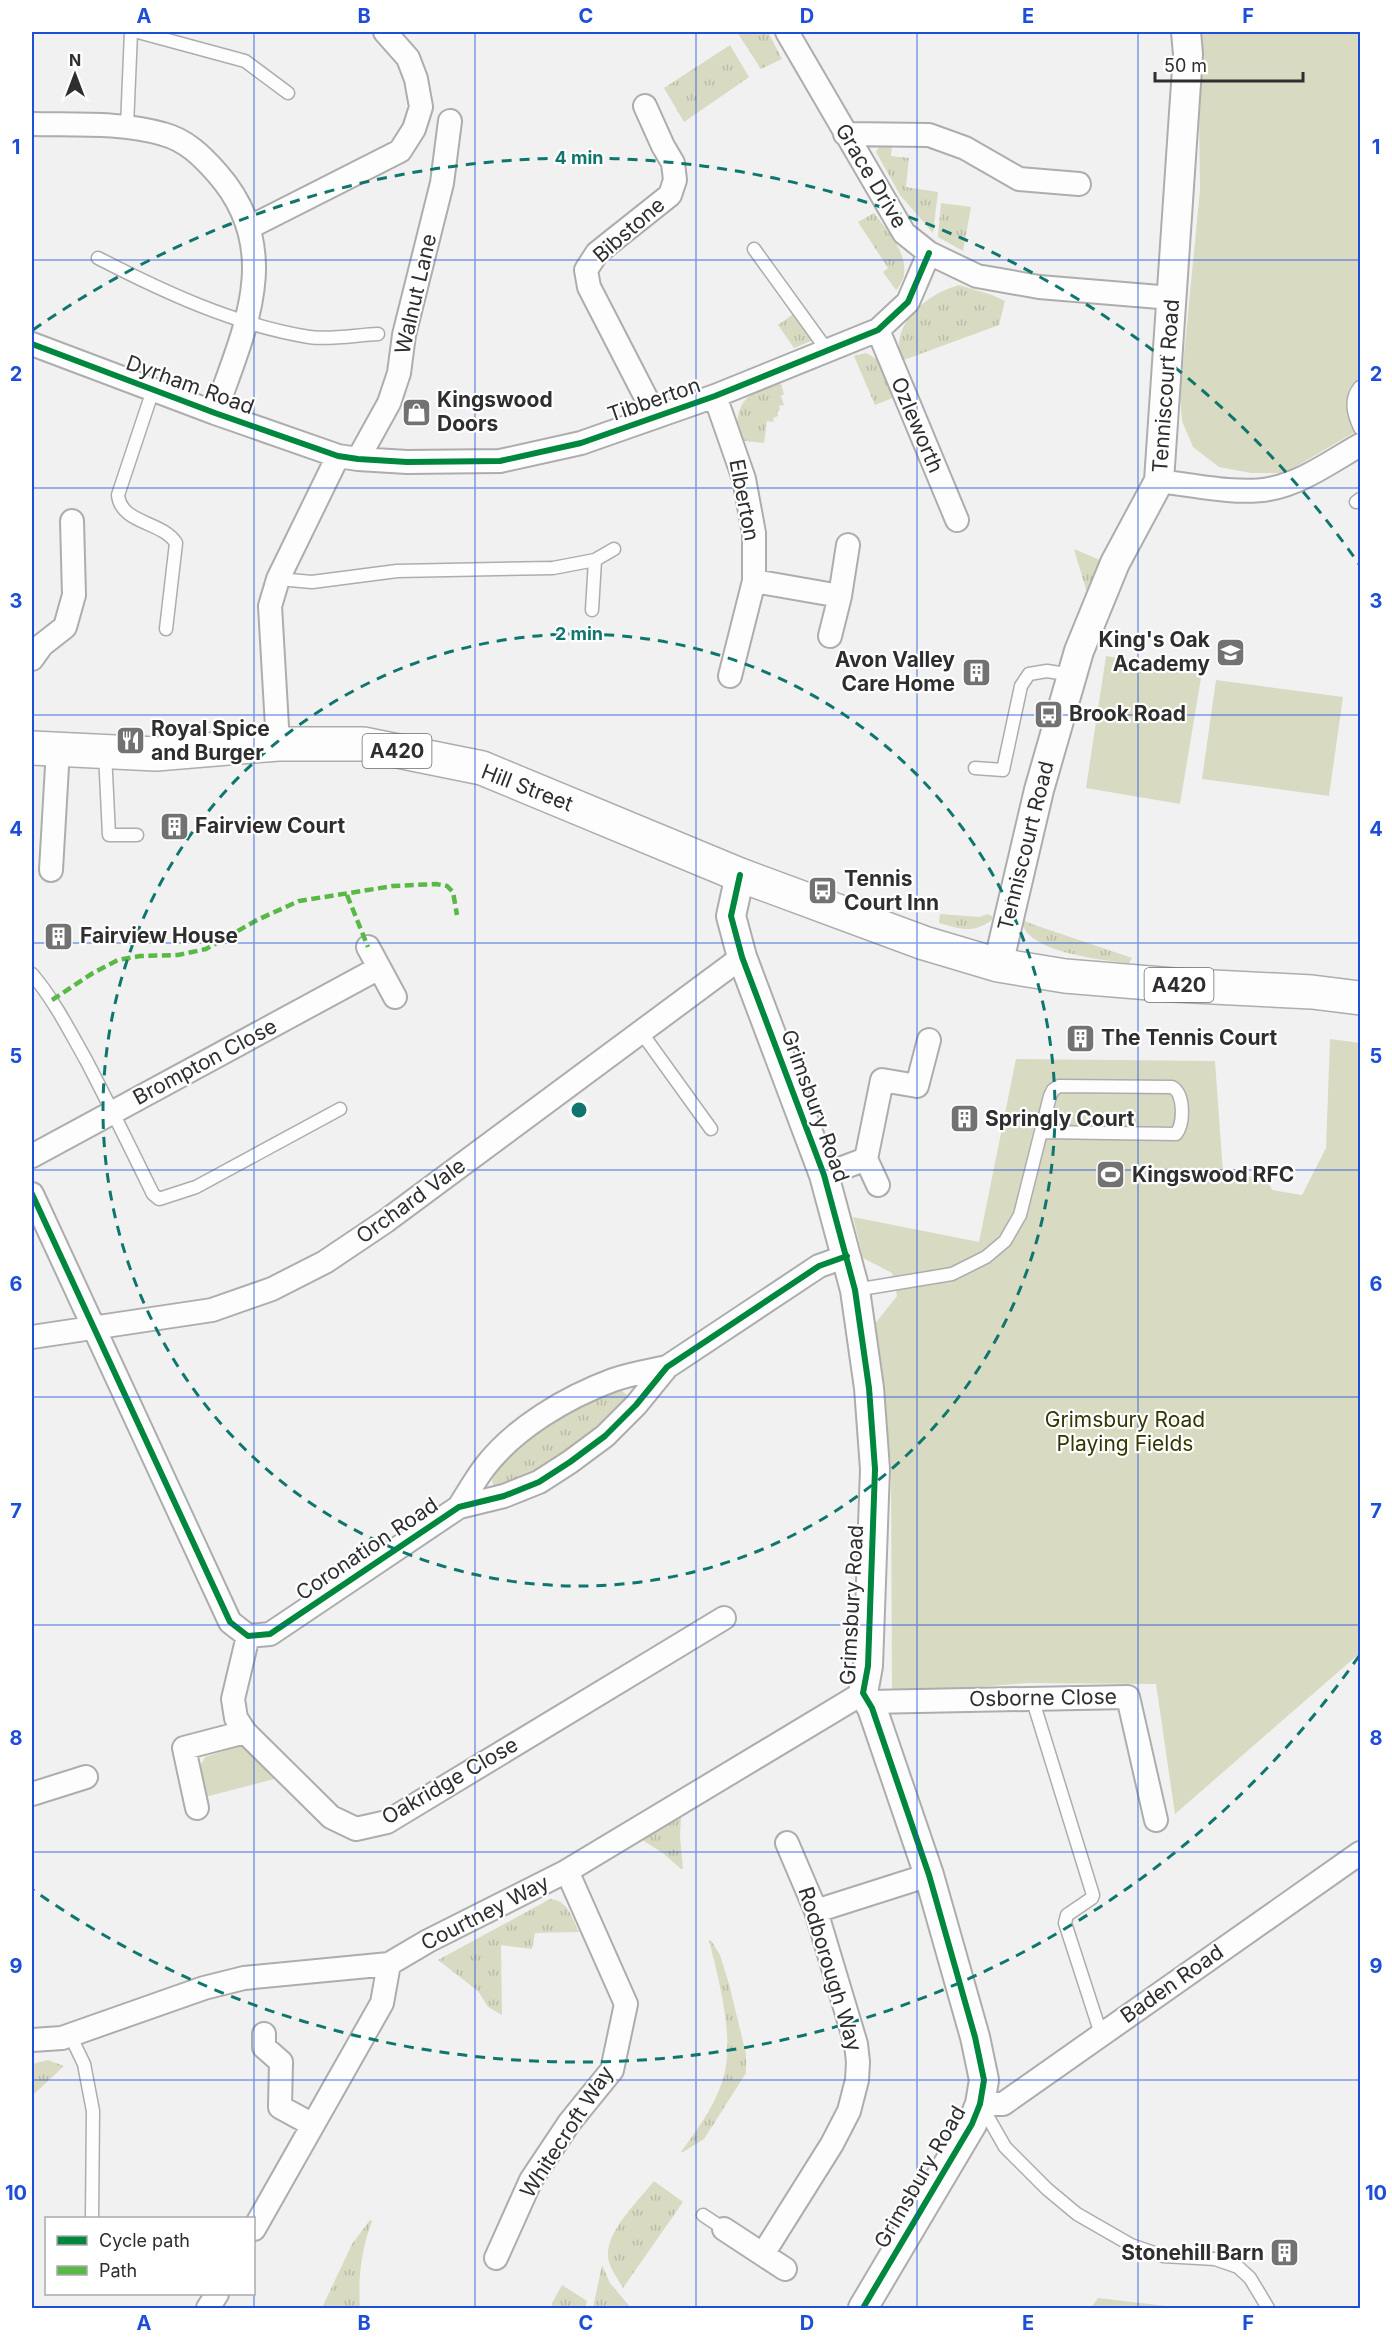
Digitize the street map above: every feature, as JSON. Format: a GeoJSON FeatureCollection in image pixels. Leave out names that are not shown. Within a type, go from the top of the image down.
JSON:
{"type":"FeatureCollection","features":[{"type":"Feature","properties":{"kind":"main road","name":"Hill Street"},"geometry":{"type":"LineString","coordinates":[[45,749],[156,754],[278,744],[363,744],[482,768],[740,875],[924,943],[998,965]]}},
{"type":"Feature","properties":{"kind":"main road","name":"A420"},"geometry":{"type":"LineString","coordinates":[[998,965],[1076,976],[1174,985],[1312,992],[1360,998]]}},
{"type":"Feature","properties":{"kind":"street"},"geometry":{"type":"LineString","coordinates":[[250,227],[400,151],[414,129],[421,107],[416,79],[408,58],[385,32]]}},
{"type":"Feature","properties":{"kind":"street","name":"Grace Drive"},"geometry":{"type":"LineString","coordinates":[[788,32],[904,234],[929,253],[977,276],[1039,287],[1172,298]]}},
{"type":"Feature","properties":{"kind":"street","name":"Tenniscourt Road"},"geometry":{"type":"LineString","coordinates":[[998,965],[1038,789],[1079,651],[1115,563],[1159,481],[1188,54],[1186,32]]}},
{"type":"Feature","properties":{"kind":"street","name":"Bibstone"},"geometry":{"type":"LineString","coordinates":[[645,106],[673,163],[675,180],[670,195],[597,253],[586,270],[589,287],[656,417]]}},
{"type":"Feature","properties":{"kind":"street","name":"Walnut Lane"},"geometry":{"type":"LineString","coordinates":[[278,744],[270,606],[278,579],[348,457],[389,403],[399,373],[404,335],[442,183],[450,121]]}},
{"type":"Feature","properties":{"kind":"street"},"geometry":{"type":"LineString","coordinates":[[32,124],[126,126],[166,134],[199,152],[231,188],[250,227],[255,278],[247,322],[215,413]]}},
{"type":"Feature","properties":{"kind":"street"},"geometry":{"type":"LineString","coordinates":[[845,134],[929,135],[965,148],[1019,178],[1079,184]]}},
{"type":"Feature","properties":{"kind":"street","name":"Tibberton"},"geometry":{"type":"LineString","coordinates":[[348,457],[407,462],[500,460],[581,443],[656,417],[715,396],[878,330],[908,302],[929,253]]}},
{"type":"Feature","properties":{"kind":"street","name":"Ozleworth"},"geometry":{"type":"LineString","coordinates":[[878,330],[957,520]]}},
{"type":"Feature","properties":{"kind":"street","name":"Dyrham Road"},"geometry":{"type":"LineString","coordinates":[[32,344],[215,413],[348,457]]}},
{"type":"Feature","properties":{"kind":"street","name":"Elberton"},"geometry":{"type":"LineString","coordinates":[[715,396],[744,479],[754,533],[754,581],[730,676]]}},
{"type":"Feature","properties":{"kind":"street"},"geometry":{"type":"LineString","coordinates":[[1159,481],[1253,491],[1269,489],[1297,481],[1360,445]]}},
{"type":"Feature","properties":{"kind":"street"},"geometry":{"type":"LineString","coordinates":[[32,659],[42,645],[65,627],[74,595],[72,521]]}},
{"type":"Feature","properties":{"kind":"street"},"geometry":{"type":"LineString","coordinates":[[830,636],[840,596],[848,545]]}},
{"type":"Feature","properties":{"kind":"street"},"geometry":{"type":"LineString","coordinates":[[754,581],[840,596]]}},
{"type":"Feature","properties":{"kind":"street"},"geometry":{"type":"LineString","coordinates":[[45,749],[51,870]]}},
{"type":"Feature","properties":{"kind":"street","name":"Grimsbury Road"},"geometry":{"type":"LineString","coordinates":[[740,875],[731,916],[742,957],[824,1175],[848,1256],[855,1290],[869,1388],[875,1469],[865,1698],[884,1740],[929,1875],[984,2080],[980,2104],[972,2124],[863,2308]]}},
{"type":"Feature","properties":{"kind":"street"},"geometry":{"type":"LineString","coordinates":[[368,947],[396,997]]}},
{"type":"Feature","properties":{"kind":"street","name":"Orchard Vale"},"geometry":{"type":"LineString","coordinates":[[32,1337],[212,1310],[272,1289],[325,1262],[386,1221],[742,957]]}},
{"type":"Feature","properties":{"kind":"street","name":"Brompton Close"},"geometry":{"type":"LineString","coordinates":[[32,1156],[379,968]]}},
{"type":"Feature","properties":{"kind":"street"},"geometry":{"type":"LineString","coordinates":[[878,1185],[866,1159],[882,1080],[917,1086],[929,1040]]}},
{"type":"Feature","properties":{"kind":"street"},"geometry":{"type":"LineString","coordinates":[[824,1175],[866,1159]]}},
{"type":"Feature","properties":{"kind":"street"},"geometry":{"type":"LineString","coordinates":[[34,1206],[230,1622],[248,1636]]}},
{"type":"Feature","properties":{"kind":"street","name":"Coronation Road"},"geometry":{"type":"LineString","coordinates":[[248,1636],[270,1634],[459,1507],[504,1496],[539,1482],[605,1436],[636,1406],[667,1367],[819,1266],[848,1256]]}},
{"type":"Feature","properties":{"kind":"street","name":"Coronation Road"},"geometry":{"type":"LineString","coordinates":[[459,1507],[484,1467],[510,1441],[539,1419],[574,1398],[614,1380],[667,1367]]}},
{"type":"Feature","properties":{"kind":"street","name":"Oakridge Close"},"geometry":{"type":"LineString","coordinates":[[248,1636],[232,1699],[236,1718],[245,1732],[331,1817],[356,1829],[387,1822],[724,1618]]}},
{"type":"Feature","properties":{"kind":"street","name":"Osborne Close"},"geometry":{"type":"LineString","coordinates":[[865,1698],[1128,1697],[1156,1820]]}},
{"type":"Feature","properties":{"kind":"street","name":"Courtney Way"},"geometry":{"type":"LineString","coordinates":[[32,2040],[62,2038],[204,1988],[244,1978],[389,1964],[428,1941],[567,1871],[865,1698]]}},
{"type":"Feature","properties":{"kind":"street"},"geometry":{"type":"LineString","coordinates":[[197,1808],[184,1748],[245,1732]]}},
{"type":"Feature","properties":{"kind":"street"},"geometry":{"type":"LineString","coordinates":[[32,1794],[86,1777]]}},
{"type":"Feature","properties":{"kind":"street","name":"Rodborough Way"},"geometry":{"type":"LineString","coordinates":[[763,2254],[832,2144],[849,2111],[858,2062],[856,2044],[816,1911],[787,1843]]}},
{"type":"Feature","properties":{"kind":"street","name":"Baden Road"},"geometry":{"type":"LineString","coordinates":[[980,2104],[1003,2104],[1360,1853]]}},
{"type":"Feature","properties":{"kind":"street","name":"Whitecroft Way"},"geometry":{"type":"LineString","coordinates":[[496,2258],[531,2180],[569,2123],[612,2070],[626,2004],[567,1871]]}},
{"type":"Feature","properties":{"kind":"street"},"geometry":{"type":"LineString","coordinates":[[816,1911],[929,1875]]}},
{"type":"Feature","properties":{"kind":"street"},"geometry":{"type":"LineString","coordinates":[[255,2227],[382,2002],[389,1964]]}},
{"type":"Feature","properties":{"kind":"street"},"geometry":{"type":"LineString","coordinates":[[264,2034],[264,2047],[281,2062],[280,2108],[313,2125]]}},
{"type":"Feature","properties":{"kind":"street"},"geometry":{"type":"LineString","coordinates":[[724,2229],[785,2269]]}},
{"type":"Feature","properties":{"kind":"street"},"geometry":{"type":"LineString","coordinates":[[208,2308],[216,2295]]}},
{"type":"Feature","properties":{"kind":"lane"},"geometry":{"type":"LineString","coordinates":[[126,126],[131,32]]}},
{"type":"Feature","properties":{"kind":"lane"},"geometry":{"type":"LineString","coordinates":[[138,32],[245,61],[288,93]]}},
{"type":"Feature","properties":{"kind":"lane"},"geometry":{"type":"LineString","coordinates":[[754,249],[827,350]]}},
{"type":"Feature","properties":{"kind":"lane"},"geometry":{"type":"LineString","coordinates":[[98,258],[158,289],[247,322],[311,338],[378,334]]}},
{"type":"Feature","properties":{"kind":"lane"},"geometry":{"type":"LineString","coordinates":[[1360,387],[1353,401],[1353,407],[1360,428]]}},
{"type":"Feature","properties":{"kind":"lane"},"geometry":{"type":"LineString","coordinates":[[153,390],[118,495],[119,503],[124,510],[171,534],[176,543],[166,629]]}},
{"type":"Feature","properties":{"kind":"lane"},"geometry":{"type":"LineString","coordinates":[[278,579],[312,582],[397,571],[553,568],[595,561],[614,549]]}},
{"type":"Feature","properties":{"kind":"lane"},"geometry":{"type":"LineString","coordinates":[[591,610],[595,561]]}},
{"type":"Feature","properties":{"kind":"lane"},"geometry":{"type":"LineString","coordinates":[[975,768],[1003,770],[1020,686],[1029,674],[1047,671],[1072,675]]}},
{"type":"Feature","properties":{"kind":"lane"},"geometry":{"type":"LineString","coordinates":[[105,752],[108,835],[137,834]]}},
{"type":"Feature","properties":{"kind":"lane"},"geometry":{"type":"LineString","coordinates":[[32,974],[46,991],[114,1112],[153,1194],[159,1199],[196,1187],[340,1108]]}},
{"type":"Feature","properties":{"kind":"lane"},"geometry":{"type":"LineString","coordinates":[[641,1032],[711,1129]]}},
{"type":"Feature","properties":{"kind":"lane"},"geometry":{"type":"LineString","coordinates":[[855,1290],[952,1274],[986,1257],[1005,1241],[1020,1215],[1050,1096],[1059,1086],[1172,1087],[1178,1090],[1181,1096],[1180,1129],[1176,1134],[1042,1132]]}},
{"type":"Feature","properties":{"kind":"lane"},"geometry":{"type":"LineString","coordinates":[[1032,1698],[1093,1895],[1067,1915],[1065,1923],[1101,2034]]}},
{"type":"Feature","properties":{"kind":"lane"},"geometry":{"type":"LineString","coordinates":[[70,2035],[84,2064],[93,2111],[92,2217]]}},
{"type":"Feature","properties":{"kind":"lane"},"geometry":{"type":"LineString","coordinates":[[980,2104],[1005,2147],[1047,2189],[1077,2214],[1131,2246],[1162,2256],[1215,2259],[1238,2267],[1250,2278],[1268,2308]]}},
{"type":"Feature","properties":{"kind":"lane"},"geometry":{"type":"LineString","coordinates":[[703,2215],[724,2229]]}},
{"type":"Feature","properties":{"kind":"green space"},"geometry":{"type":"Polygon","coordinates":[[[737,32],[768,32],[782,59],[761,69],[737,32]]]}},
{"type":"Feature","properties":{"kind":"green space"},"geometry":{"type":"Polygon","coordinates":[[[1198,32],[1360,32],[1360,429],[1285,473],[1251,473],[1219,467],[1193,447],[1182,421],[1180,396],[1200,190],[1198,32]]]}},
{"type":"Feature","properties":{"kind":"green space"},"geometry":{"type":"Polygon","coordinates":[[[730,45],[749,77],[684,122],[664,88],[730,45]]]}},
{"type":"Feature","properties":{"kind":"green space"},"geometry":{"type":"Polygon","coordinates":[[[893,138],[891,156],[909,158],[906,187],[938,192],[933,233],[900,195],[876,152],[881,142],[893,138]]]}},
{"type":"Feature","properties":{"kind":"green space"},"geometry":{"type":"Polygon","coordinates":[[[941,203],[971,207],[963,251],[938,237],[941,203]]]}},
{"type":"Feature","properties":{"kind":"green space"},"geometry":{"type":"Polygon","coordinates":[[[874,213],[894,239],[903,259],[902,280],[896,290],[883,272],[888,268],[858,222],[874,213]]]}},
{"type":"Feature","properties":{"kind":"green space"},"geometry":{"type":"Polygon","coordinates":[[[959,285],[1005,301],[999,325],[901,361],[900,335],[913,313],[934,296],[959,285]]]}},
{"type":"Feature","properties":{"kind":"green space"},"geometry":{"type":"Polygon","coordinates":[[[799,314],[813,340],[794,348],[778,325],[792,315],[799,314]]]}},
{"type":"Feature","properties":{"kind":"green space"},"geometry":{"type":"Polygon","coordinates":[[[866,353],[882,362],[895,397],[875,405],[854,356],[866,353]]]}},
{"type":"Feature","properties":{"kind":"green space"},"geometry":{"type":"Polygon","coordinates":[[[781,384],[784,405],[779,406],[778,416],[773,418],[774,422],[767,421],[764,443],[737,440],[738,416],[744,401],[758,391],[781,384]]]}},
{"type":"Feature","properties":{"kind":"green space"},"geometry":{"type":"Polygon","coordinates":[[[1074,549],[1100,560],[1087,593],[1074,549]]]}},
{"type":"Feature","properties":{"kind":"green space"},"geometry":{"type":"Polygon","coordinates":[[[1106,656],[1202,672],[1180,804],[1086,788],[1106,656]]]}},
{"type":"Feature","properties":{"kind":"green space"},"geometry":{"type":"Polygon","coordinates":[[[1216,680],[1343,697],[1329,796],[1202,779],[1216,680]]]}},
{"type":"Feature","properties":{"kind":"green space"},"geometry":{"type":"Polygon","coordinates":[[[940,914],[980,917],[987,914],[992,916],[992,920],[979,927],[967,929],[939,923],[940,914]]]}},
{"type":"Feature","properties":{"kind":"green space"},"geometry":{"type":"Polygon","coordinates":[[[1021,919],[1132,958],[1129,963],[1125,963],[1064,952],[1035,939],[1025,930],[1021,919]]]}},
{"type":"Feature","properties":{"kind":"green space","name":"Grimsbury Road Playing Fields"},"geometry":{"type":"Polygon","coordinates":[[[1330,1039],[1360,1043],[1360,1653],[1175,1814],[1156,1684],[1027,1683],[892,1694],[891,1464],[874,1325],[897,1296],[892,1273],[863,1258],[853,1217],[979,1242],[1016,1059],[1215,1061],[1223,1173],[1267,1179],[1272,1190],[1302,1195],[1326,1148],[1330,1039]]]}},
{"type":"Feature","properties":{"kind":"green space"},"geometry":{"type":"Polygon","coordinates":[[[621,1390],[628,1398],[593,1435],[530,1474],[504,1485],[494,1486],[492,1482],[498,1469],[527,1440],[568,1412],[621,1390]]]}},
{"type":"Feature","properties":{"kind":"green space"},"geometry":{"type":"Polygon","coordinates":[[[242,1745],[278,1778],[205,1797],[198,1770],[205,1757],[242,1745]]]}},
{"type":"Feature","properties":{"kind":"green space"},"geometry":{"type":"Polygon","coordinates":[[[681,1817],[680,1837],[683,1869],[641,1839],[681,1817]]]}},
{"type":"Feature","properties":{"kind":"green space"},"geometry":{"type":"Polygon","coordinates":[[[550,1899],[565,1906],[579,1932],[535,1933],[532,1949],[501,1945],[502,2015],[488,2007],[478,1991],[438,1960],[550,1899]]]}},
{"type":"Feature","properties":{"kind":"green space"},"geometry":{"type":"Polygon","coordinates":[[[709,1940],[720,1955],[729,1984],[746,2054],[746,2073],[704,2139],[681,2152],[713,2103],[725,2069],[727,2032],[725,2013],[709,1940]]]}},
{"type":"Feature","properties":{"kind":"green space"},"geometry":{"type":"Polygon","coordinates":[[[48,2060],[64,2066],[32,2096],[32,2064],[48,2060]]]}},
{"type":"Feature","properties":{"kind":"green space"},"geometry":{"type":"Polygon","coordinates":[[[654,2181],[683,2202],[623,2288],[609,2262],[608,2248],[617,2227],[654,2181]]]}},
{"type":"Feature","properties":{"kind":"green space"},"geometry":{"type":"Polygon","coordinates":[[[370,2220],[372,2221],[361,2264],[360,2308],[322,2308],[352,2244],[370,2220]]]}},
{"type":"Feature","properties":{"kind":"green space"},"geometry":{"type":"Polygon","coordinates":[[[602,2265],[610,2283],[631,2308],[593,2308],[602,2265]]]}},
{"type":"Feature","properties":{"kind":"green space"},"geometry":{"type":"Polygon","coordinates":[[[562,2285],[587,2301],[585,2308],[552,2308],[552,2303],[562,2285]]]}},
{"type":"Feature","properties":{"kind":"green space"},"geometry":{"type":"Polygon","coordinates":[[[1098,2298],[1166,2306],[1168,2308],[1091,2308],[1098,2298]]]}},
{"type":"Feature","properties":{"kind":"marked path"},"geometry":{"type":"LineString","coordinates":[[52,1000],[93,973],[118,960],[140,956],[178,955],[206,949],[257,920],[299,901],[393,886],[436,884],[447,886],[453,892],[457,915]]}},
{"type":"Feature","properties":{"kind":"marked path"},"geometry":{"type":"LineString","coordinates":[[347,895],[368,947]]}},
{"type":"Feature","properties":{"kind":"cycle path"},"geometry":{"type":"LineString","coordinates":[[32,344],[215,413],[338,456],[407,462],[500,461],[581,443],[715,396],[878,330],[908,302],[929,253]]}},
{"type":"Feature","properties":{"kind":"cycle path"},"geometry":{"type":"LineString","coordinates":[[740,875],[731,916],[742,957],[824,1175],[855,1290],[869,1388],[875,1469],[868,1666],[863,1693],[872,1708],[929,1875],[975,2037],[984,2080],[980,2104],[972,2124],[863,2308]]}},
{"type":"Feature","properties":{"kind":"cycle path"},"geometry":{"type":"LineString","coordinates":[[32,1194],[230,1622],[248,1636],[270,1634],[459,1507],[504,1496],[539,1482],[605,1436],[636,1405],[667,1367],[819,1266],[847,1256]]}},
{"type":"Feature","properties":{"kind":"place","name":"Kingswood Doors"},"geometry":{"type":"Point","coordinates":[416,412]}},
{"type":"Feature","properties":{"kind":"place","name":"King's Oak Academy"},"geometry":{"type":"Point","coordinates":[1231,652]}},
{"type":"Feature","properties":{"kind":"place","name":"Avon Valley Care Home"},"geometry":{"type":"Point","coordinates":[976,672]}},
{"type":"Feature","properties":{"kind":"place","name":"Brook Road"},"geometry":{"type":"Point","coordinates":[1048,714]}},
{"type":"Feature","properties":{"kind":"place","name":"Royal Spice and Burger"},"geometry":{"type":"Point","coordinates":[130,741]}},
{"type":"Feature","properties":{"kind":"place","name":"Fairview Court"},"geometry":{"type":"Point","coordinates":[174,826]}},
{"type":"Feature","properties":{"kind":"place","name":"Tennis Court Inn"},"geometry":{"type":"Point","coordinates":[823,891]}},
{"type":"Feature","properties":{"kind":"place","name":"Fairview House"},"geometry":{"type":"Point","coordinates":[59,936]}},
{"type":"Feature","properties":{"kind":"place","name":"The Tennis Court"},"geometry":{"type":"Point","coordinates":[1080,1038]}},
{"type":"Feature","properties":{"kind":"place","name":"Springly Court"},"geometry":{"type":"Point","coordinates":[964,1119]}},
{"type":"Feature","properties":{"kind":"place","name":"Kingswood RFC"},"geometry":{"type":"Point","coordinates":[1111,1175]}},
{"type":"Feature","properties":{"kind":"place","name":"Stonehill Barn"},"geometry":{"type":"Point","coordinates":[1285,2253]}}]}
